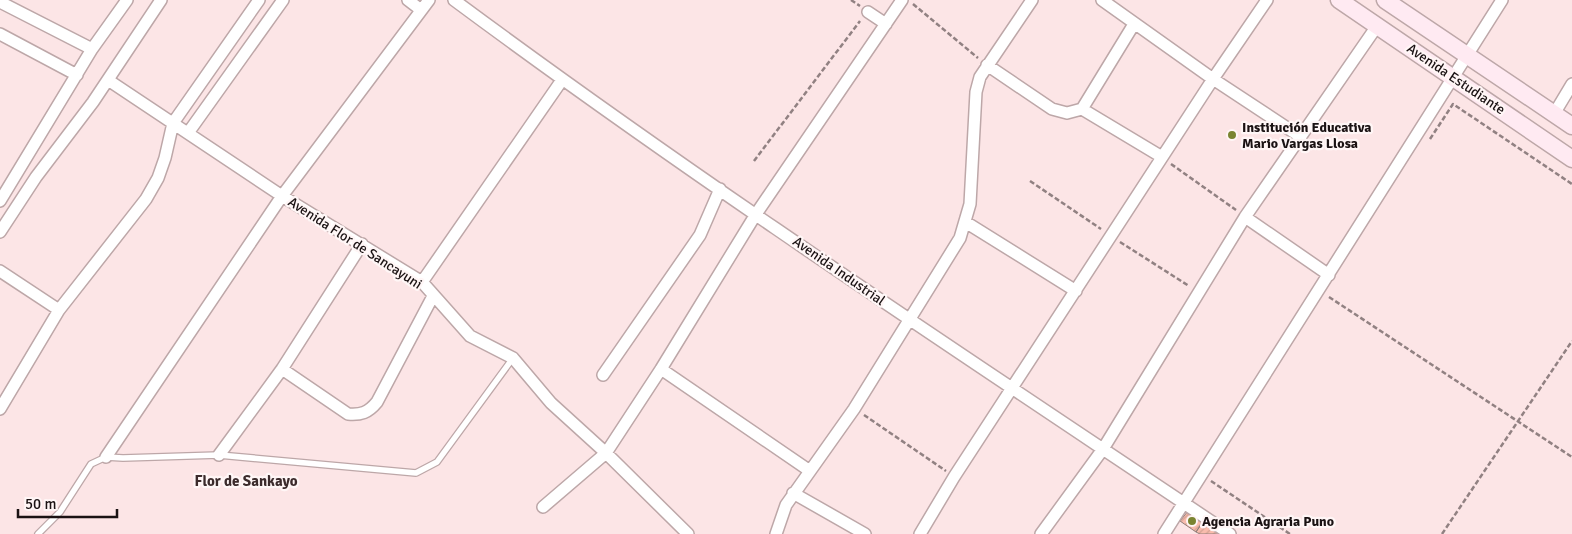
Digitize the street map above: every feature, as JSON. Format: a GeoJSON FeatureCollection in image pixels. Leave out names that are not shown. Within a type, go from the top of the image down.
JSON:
{"type":"FeatureCollection","features":[{"type":"Feature","properties":{"kind":"street"},"geometry":{"type":"LineString","coordinates":[[0,201],[92,49],[128,0]]}},
{"type":"Feature","properties":{"kind":"street"},"geometry":{"type":"LineString","coordinates":[[0,232],[36,177],[108,80],[160,0]]}},
{"type":"Feature","properties":{"kind":"street"},"geometry":{"type":"LineString","coordinates":[[0,409],[59,310],[146,199],[161,171],[173,123],[259,0]]}},
{"type":"Feature","properties":{"kind":"street"},"geometry":{"type":"LineString","coordinates":[[188,133],[283,0]]}},
{"type":"Feature","properties":{"kind":"street"},"geometry":{"type":"LineString","coordinates":[[408,0],[421,10]]}},
{"type":"Feature","properties":{"kind":"street"},"geometry":{"type":"LineString","coordinates":[[106,456],[282,196],[429,0]]}},
{"type":"Feature","properties":{"kind":"street","name":"Avenida Industrial"},"geometry":{"type":"LineString","coordinates":[[454,0],[562,80],[720,190],[910,320],[1230,534]]}},
{"type":"Feature","properties":{"kind":"street"},"geometry":{"type":"LineString","coordinates":[[543,507],[606,453],[661,369],[756,214],[902,0]]}},
{"type":"Feature","properties":{"kind":"street"},"geometry":{"type":"LineString","coordinates":[[776,534],[786,505],[793,493],[854,409],[960,238],[966,223],[970,204],[976,92],[980,77],[1032,0]]}},
{"type":"Feature","properties":{"kind":"street"},"geometry":{"type":"LineString","coordinates":[[1102,0],[1213,79],[1301,137]]}},
{"type":"Feature","properties":{"kind":"street"},"geometry":{"type":"LineString","coordinates":[[920,534],[1012,387],[1213,79],[1267,0]]}},
{"type":"Feature","properties":{"kind":"street","name":"Avenida Estudiante"},"geometry":{"type":"LineString","coordinates":[[1339,0],[1572,159]]}},
{"type":"Feature","properties":{"kind":"street","name":"Avenida Estudiante"},"geometry":{"type":"LineString","coordinates":[[1385,0],[1572,126]]}},
{"type":"Feature","properties":{"kind":"street"},"geometry":{"type":"LineString","coordinates":[[1164,534],[1502,0]]}},
{"type":"Feature","properties":{"kind":"street"},"geometry":{"type":"LineString","coordinates":[[0,2],[92,49]]}},
{"type":"Feature","properties":{"kind":"street"},"geometry":{"type":"LineString","coordinates":[[868,12],[886,24]]}},
{"type":"Feature","properties":{"kind":"street"},"geometry":{"type":"LineString","coordinates":[[987,65],[1052,109],[1067,113],[1082,109],[1134,24]]}},
{"type":"Feature","properties":{"kind":"street"},"geometry":{"type":"LineString","coordinates":[[1041,534],[1102,449],[1245,217],[1377,26]]}},
{"type":"Feature","properties":{"kind":"street"},"geometry":{"type":"LineString","coordinates":[[0,34],[77,75]]}},
{"type":"Feature","properties":{"kind":"street","name":"Avenida Flor de Sancayuni"},"geometry":{"type":"LineString","coordinates":[[108,80],[282,196],[422,282],[470,336],[513,358],[551,403],[606,453],[688,534]]}},
{"type":"Feature","properties":{"kind":"street"},"geometry":{"type":"LineString","coordinates":[[422,282],[562,80]]}},
{"type":"Feature","properties":{"kind":"street"},"geometry":{"type":"LineString","coordinates":[[1554,114],[1572,84]]}},
{"type":"Feature","properties":{"kind":"street"},"geometry":{"type":"LineString","coordinates":[[1082,109],[1162,157]]}},
{"type":"Feature","properties":{"kind":"street"},"geometry":{"type":"LineString","coordinates":[[603,374],[700,235],[720,190]]}},
{"type":"Feature","properties":{"kind":"street"},"geometry":{"type":"LineString","coordinates":[[1245,217],[1329,274]]}},
{"type":"Feature","properties":{"kind":"street"},"geometry":{"type":"LineString","coordinates":[[966,223],[1076,291]]}},
{"type":"Feature","properties":{"kind":"street"},"geometry":{"type":"LineString","coordinates":[[219,455],[282,369],[362,244]]}},
{"type":"Feature","properties":{"kind":"street"},"geometry":{"type":"LineString","coordinates":[[0,271],[59,310]]}},
{"type":"Feature","properties":{"kind":"street"},"geometry":{"type":"LineString","coordinates":[[282,369],[348,414],[359,415],[370,411],[377,402],[433,296]]}},
{"type":"Feature","properties":{"kind":"street"},"geometry":{"type":"LineString","coordinates":[[661,369],[810,471]]}},
{"type":"Feature","properties":{"kind":"street"},"geometry":{"type":"LineString","coordinates":[[793,493],[865,534]]}},
{"type":"Feature","properties":{"kind":"lane"},"geometry":{"type":"LineString","coordinates":[[38,534],[60,512],[91,464],[106,456],[123,458],[219,455],[416,472],[437,462],[513,358]]}},
{"type":"Feature","properties":{"kind":"path"},"geometry":{"type":"LineString","coordinates":[[908,0],[987,65]]}},
{"type":"Feature","properties":{"kind":"path"},"geometry":{"type":"LineString","coordinates":[[754,161],[868,12]]}},
{"type":"Feature","properties":{"kind":"path"},"geometry":{"type":"LineString","coordinates":[[1426,146],[1453,104],[1572,184]]}},
{"type":"Feature","properties":{"kind":"path"},"geometry":{"type":"LineString","coordinates":[[1162,157],[1245,217]]}},
{"type":"Feature","properties":{"kind":"path"},"geometry":{"type":"LineString","coordinates":[[1327,296],[1572,457]]}},
{"type":"Feature","properties":{"kind":"path"},"geometry":{"type":"LineString","coordinates":[[1442,534],[1572,341]]}},
{"type":"Feature","properties":{"kind":"path"},"geometry":{"type":"LineString","coordinates":[[854,409],[954,477]]}},
{"type":"Feature","properties":{"kind":"path"},"geometry":{"type":"LineString","coordinates":[[1207,478],[1290,534]]}},
{"type":"Feature","properties":{"kind":"building","name":"Agencia Agraria Puno"},"geometry":{"type":"Polygon","coordinates":[[[1188,511],[1203,521],[1196,532],[1180,521],[1188,511]]]}},
{"type":"Feature","properties":{"kind":"building"},"geometry":{"type":"Polygon","coordinates":[[[1203,522],[1221,534],[1200,534],[1196,532],[1203,522]]]}},
{"type":"Feature","properties":{"kind":"place","name":"Institución Educativa Mario Vargas Llosa"},"geometry":{"type":"Point","coordinates":[1232,135]}},
{"type":"Feature","properties":{"kind":"place","name":"Agencia Agraria Puno"},"geometry":{"type":"Point","coordinates":[1192,521]}},
{"type":"Feature","properties":{"kind":"district","name":"Flor de Sankayo"},"geometry":{"type":"Point","coordinates":[246,481]}}]}
